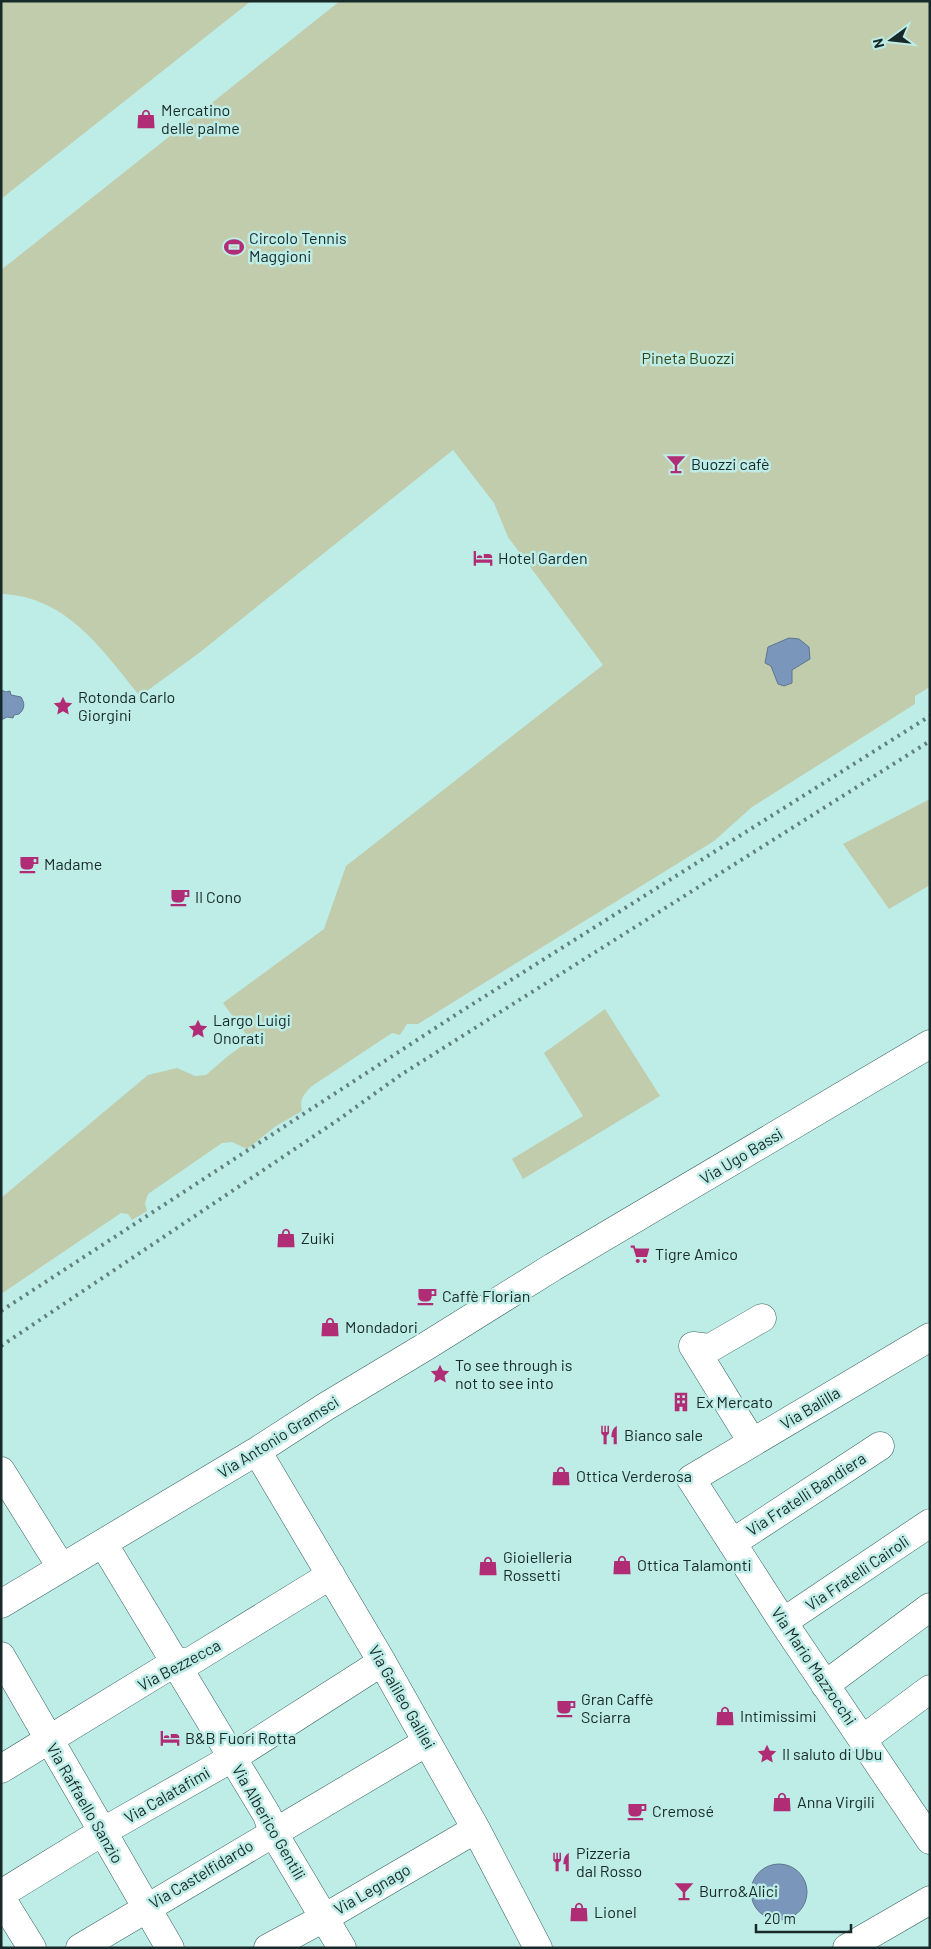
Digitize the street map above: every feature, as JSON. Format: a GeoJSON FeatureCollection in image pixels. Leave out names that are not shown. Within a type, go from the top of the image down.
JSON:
{"type":"FeatureCollection","features":[{"type":"Feature","properties":{"kind":"street","name":"Via Ugo Bassi"},"geometry":{"type":"LineString","coordinates":[[553,1267],[930,1044]]}},
{"type":"Feature","properties":{"kind":"street","name":"Via Antonio Gramsci"},"geometry":{"type":"LineString","coordinates":[[1,1604],[257,1451],[553,1267]]}},
{"type":"Feature","properties":{"kind":"street"},"geometry":{"type":"LineString","coordinates":[[752,1442],[693,1346],[710,1348],[762,1318]]}},
{"type":"Feature","properties":{"kind":"street","name":"Via Balilla"},"geometry":{"type":"LineString","coordinates":[[691,1479],[930,1337]]}},
{"type":"Feature","properties":{"kind":"street","name":"Via Fratelli Bandiera"},"geometry":{"type":"LineString","coordinates":[[732,1542],[880,1446]]}},
{"type":"Feature","properties":{"kind":"street","name":"Via Galileo Galilei"},"geometry":{"type":"LineString","coordinates":[[257,1451],[382,1662],[476,1829],[538,1948]]}},
{"type":"Feature","properties":{"kind":"street"},"geometry":{"type":"LineString","coordinates":[[1,1471],[61,1568]]}},
{"type":"Feature","properties":{"kind":"street","name":"Via Mario Mazzocchi"},"geometry":{"type":"LineString","coordinates":[[691,1479],[783,1622],[864,1739],[930,1840]]}},
{"type":"Feature","properties":{"kind":"street"},"geometry":{"type":"LineString","coordinates":[[1,1489],[32,1523]]}},
{"type":"Feature","properties":{"kind":"street","name":"Via Fratelli Cairoli"},"geometry":{"type":"LineString","coordinates":[[783,1622],[930,1524]]}},
{"type":"Feature","properties":{"kind":"street","name":"Via Alberico Gentili"},"geometry":{"type":"LineString","coordinates":[[105,1542],[109,1553],[174,1663],[267,1815],[272,1832],[342,1948]]}},
{"type":"Feature","properties":{"kind":"street","name":"Via Bezzecca"},"geometry":{"type":"LineString","coordinates":[[1,1770],[174,1663],[191,1661],[331,1575]]}},
{"type":"Feature","properties":{"kind":"street"},"geometry":{"type":"LineString","coordinates":[[826,1685],[930,1607]]}},
{"type":"Feature","properties":{"kind":"street","name":"Via Raffaello Sanzio"},"geometry":{"type":"LineString","coordinates":[[1,1656],[170,1948]]}},
{"type":"Feature","properties":{"kind":"street","name":"Via Calatafimi"},"geometry":{"type":"LineString","coordinates":[[1,1896],[102,1832],[232,1758],[382,1662]]}},
{"type":"Feature","properties":{"kind":"street"},"geometry":{"type":"LineString","coordinates":[[864,1739],[930,1689]]}},
{"type":"Feature","properties":{"kind":"street","name":"Via Castelfidardo"},"geometry":{"type":"LineString","coordinates":[[80,1948],[145,1907],[427,1742]]}},
{"type":"Feature","properties":{"kind":"street","name":"Via Legnago"},"geometry":{"type":"LineString","coordinates":[[268,1948],[324,1918],[476,1829]]}},
{"type":"Feature","properties":{"kind":"street"},"geometry":{"type":"LineString","coordinates":[[1,1896],[32,1948]]}},
{"type":"Feature","properties":{"kind":"street"},"geometry":{"type":"LineString","coordinates":[[848,1948],[930,1900]]}},
{"type":"Feature","properties":{"kind":"green space"},"geometry":{"type":"Polygon","coordinates":[[[1,1],[251,1],[1,199],[1,1]]]}},
{"type":"Feature","properties":{"kind":"green space","name":"Pineta Buozzi"},"geometry":{"type":"Polygon","coordinates":[[[340,1],[930,1],[930,687],[915,696],[915,704],[752,807],[714,841],[418,1024],[407,1024],[400,1035],[392,1033],[312,1086],[303,1097],[301,1103],[302,1111],[276,1126],[247,1149],[232,1142],[222,1143],[148,1194],[145,1203],[147,1211],[132,1220],[128,1214],[121,1213],[1,1294],[1,1198],[148,1075],[177,1068],[195,1076],[206,1075],[250,1040],[223,1003],[324,929],[346,866],[603,665],[508,537],[494,503],[453,450],[199,653],[140,696],[97,644],[64,615],[45,604],[24,597],[1,594],[1,270],[340,1]]]}},
{"type":"Feature","properties":{"kind":"green space"},"geometry":{"type":"Polygon","coordinates":[[[930,799],[930,885],[889,909],[843,844],[930,799]]]}},
{"type":"Feature","properties":{"kind":"green space"},"geometry":{"type":"Polygon","coordinates":[[[605,1009],[660,1096],[523,1179],[512,1159],[583,1116],[544,1053],[605,1009]]]}},
{"type":"Feature","properties":{"kind":"water"},"geometry":{"type":"Polygon","coordinates":[[[789,638],[799,639],[809,647],[810,659],[792,670],[792,683],[784,686],[778,684],[771,666],[765,663],[768,647],[789,638]]]}},
{"type":"Feature","properties":{"kind":"water"},"geometry":{"type":"Polygon","coordinates":[[[1,690],[10,691],[11,695],[21,697],[22,699],[24,706],[19,714],[14,715],[13,718],[7,717],[1,720],[1,690]]]}},
{"type":"Feature","properties":{"kind":"water"},"geometry":{"type":"Polygon","coordinates":[[[773,1864],[785,1864],[795,1868],[803,1876],[807,1892],[803,1908],[795,1916],[785,1920],[773,1920],[763,1916],[755,1908],[751,1898],[751,1886],[755,1876],[763,1868],[773,1864]]]}},
{"type":"Feature","properties":{"kind":"railway"},"geometry":{"type":"LineString","coordinates":[[1,1311],[460,1012],[930,716]]}},
{"type":"Feature","properties":{"kind":"railway"},"geometry":{"type":"LineString","coordinates":[[1,1346],[338,1120],[402,1074],[930,741]]}},
{"type":"Feature","properties":{"kind":"place","name":"Mercatino delle palme"},"geometry":{"type":"Point","coordinates":[146,119]}},
{"type":"Feature","properties":{"kind":"place","name":"Circolo Tennis Maggioni"},"geometry":{"type":"Point","coordinates":[234,247]}},
{"type":"Feature","properties":{"kind":"place","name":"Buozzi cafè"},"geometry":{"type":"Point","coordinates":[676,464]}},
{"type":"Feature","properties":{"kind":"place","name":"Hotel Garden"},"geometry":{"type":"Point","coordinates":[483,558]}},
{"type":"Feature","properties":{"kind":"place","name":"Rotonda Carlo Giorgini"},"geometry":{"type":"Point","coordinates":[63,706]}},
{"type":"Feature","properties":{"kind":"place","name":"Madame"},"geometry":{"type":"Point","coordinates":[29,864]}},
{"type":"Feature","properties":{"kind":"place","name":"Il Cono"},"geometry":{"type":"Point","coordinates":[180,897]}},
{"type":"Feature","properties":{"kind":"place","name":"Largo Luigi Onorati"},"geometry":{"type":"Point","coordinates":[198,1029]}},
{"type":"Feature","properties":{"kind":"place","name":"Zuiki"},"geometry":{"type":"Point","coordinates":[286,1238]}},
{"type":"Feature","properties":{"kind":"place","name":"Tigre Amico"},"geometry":{"type":"Point","coordinates":[640,1254]}},
{"type":"Feature","properties":{"kind":"place","name":"Caffè Florian"},"geometry":{"type":"Point","coordinates":[427,1296]}},
{"type":"Feature","properties":{"kind":"place","name":"Mondadori"},"geometry":{"type":"Point","coordinates":[330,1327]}},
{"type":"Feature","properties":{"kind":"place","name":"To see through is not to see into"},"geometry":{"type":"Point","coordinates":[440,1374]}},
{"type":"Feature","properties":{"kind":"place","name":"Ex Mercato"},"geometry":{"type":"Point","coordinates":[681,1402]}},
{"type":"Feature","properties":{"kind":"place","name":"Bianco sale"},"geometry":{"type":"Point","coordinates":[609,1435]}},
{"type":"Feature","properties":{"kind":"place","name":"Ottica Verderosa"},"geometry":{"type":"Point","coordinates":[561,1476]}},
{"type":"Feature","properties":{"kind":"place","name":"Ottica Talamonti"},"geometry":{"type":"Point","coordinates":[622,1565]}},
{"type":"Feature","properties":{"kind":"place","name":"Gioielleria Rossetti"},"geometry":{"type":"Point","coordinates":[488,1566]}},
{"type":"Feature","properties":{"kind":"place","name":"Gran Caffè Sciarra"},"geometry":{"type":"Point","coordinates":[566,1708]}},
{"type":"Feature","properties":{"kind":"place","name":"Intimissimi"},"geometry":{"type":"Point","coordinates":[725,1716]}},
{"type":"Feature","properties":{"kind":"place","name":"B&B Fuori Rotta"},"geometry":{"type":"Point","coordinates":[170,1738]}},
{"type":"Feature","properties":{"kind":"place","name":"Il saluto di Ubu"},"geometry":{"type":"Point","coordinates":[767,1754]}},
{"type":"Feature","properties":{"kind":"place","name":"Anna Virgili"},"geometry":{"type":"Point","coordinates":[782,1802]}},
{"type":"Feature","properties":{"kind":"place","name":"Cremosé"},"geometry":{"type":"Point","coordinates":[637,1811]}},
{"type":"Feature","properties":{"kind":"place","name":"Pizzeria dal Rosso"},"geometry":{"type":"Point","coordinates":[561,1862]}},
{"type":"Feature","properties":{"kind":"place","name":"Burro&Alici"},"geometry":{"type":"Point","coordinates":[684,1891]}},
{"type":"Feature","properties":{"kind":"place","name":"Lionel"},"geometry":{"type":"Point","coordinates":[579,1912]}}]}
